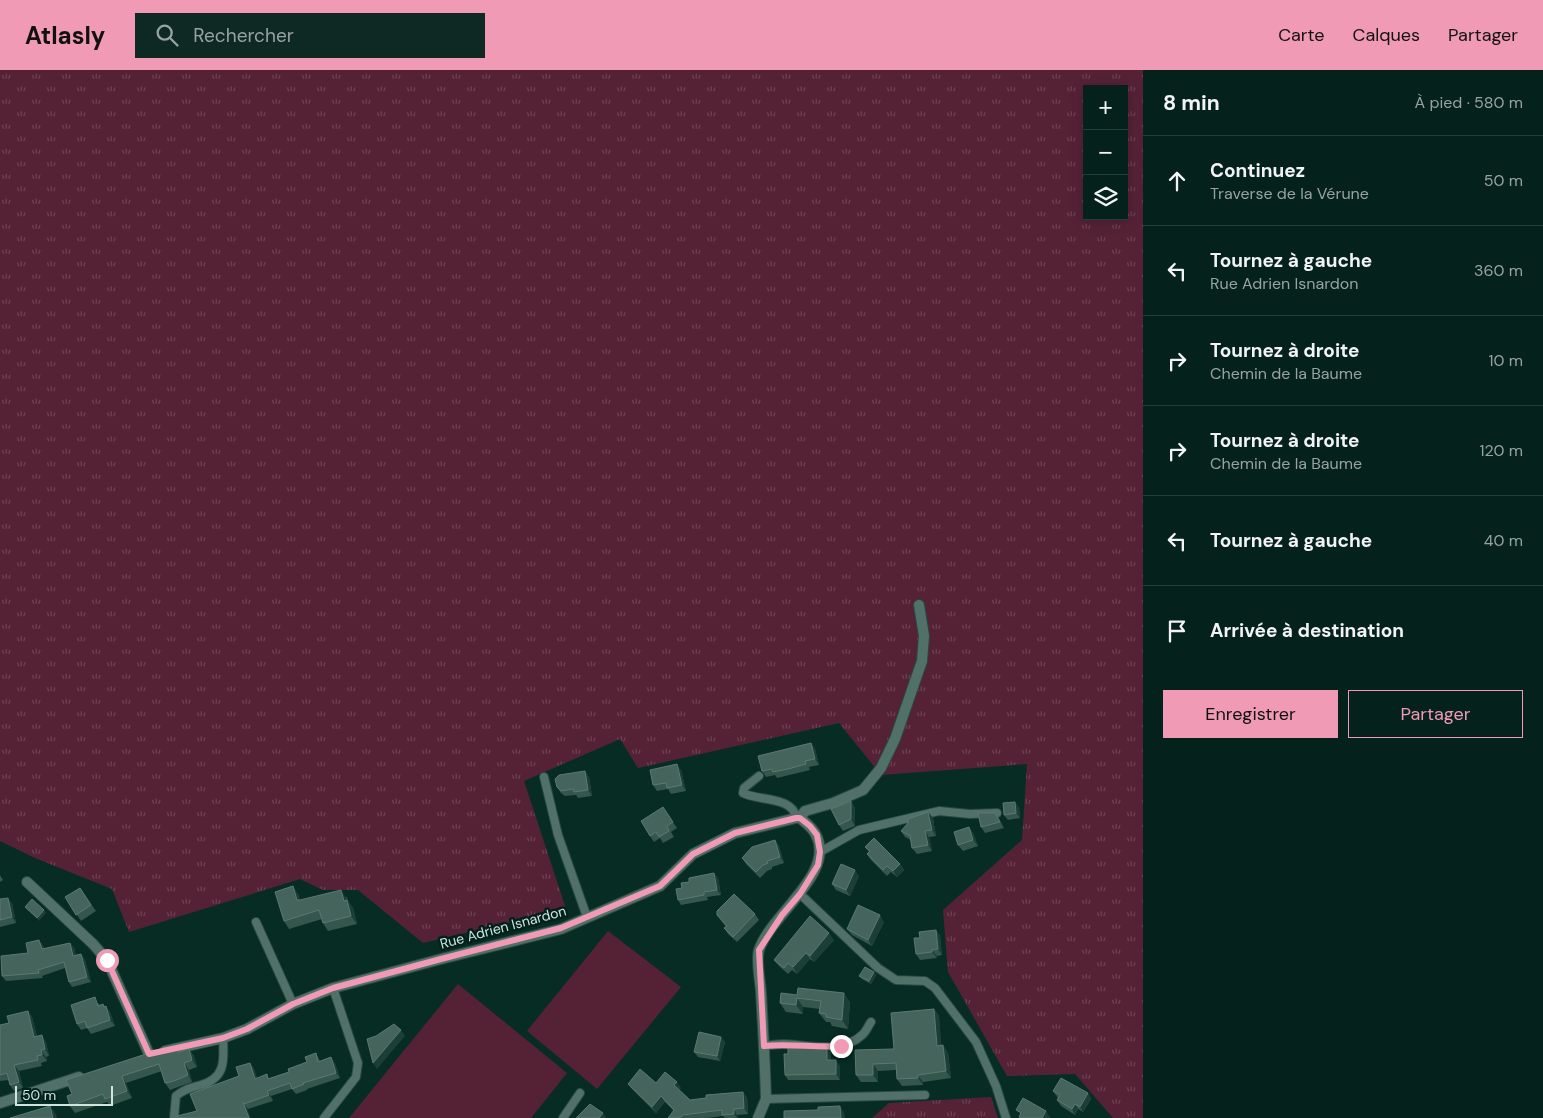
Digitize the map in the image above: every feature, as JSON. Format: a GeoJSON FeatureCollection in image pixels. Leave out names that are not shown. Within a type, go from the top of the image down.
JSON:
{"type":"FeatureCollection","features":[{"type":"Feature","properties":{"kind":"street","name":"Rue Adrien Isnardon"},"geometry":{"type":"LineString","coordinates":[[27,882],[93,944],[107,960],[145,1056],[223,1038],[247,1029],[293,1004],[333,988],[561,928],[660,886],[693,854],[735,833],[798,818],[805,812],[834,803],[863,790],[881,768],[895,739],[922,662],[924,636],[919,605]]}},
{"type":"Feature","properties":{"kind":"street"},"geometry":{"type":"LineString","coordinates":[[758,1118],[766,1099],[759,950],[782,915],[800,894],[818,865],[820,852],[817,835],[810,826],[798,818]]}},
{"type":"Feature","properties":{"kind":"street"},"geometry":{"type":"LineString","coordinates":[[0,1102],[86,1074]]}},
{"type":"Feature","properties":{"kind":"lane"},"geometry":{"type":"LineString","coordinates":[[759,776],[744,788],[743,793],[750,797],[768,798],[790,806],[798,818]]}},
{"type":"Feature","properties":{"kind":"lane"},"geometry":{"type":"LineString","coordinates":[[544,777],[558,835],[587,917]]}},
{"type":"Feature","properties":{"kind":"lane"},"geometry":{"type":"LineString","coordinates":[[820,852],[859,830],[939,811],[970,814],[998,813]]}},
{"type":"Feature","properties":{"kind":"lane"},"geometry":{"type":"LineString","coordinates":[[800,894],[878,968],[896,980],[925,982],[935,988],[976,1042],[996,1086],[1006,1118]]}},
{"type":"Feature","properties":{"kind":"lane"},"geometry":{"type":"LineString","coordinates":[[256,922],[293,1004]]}},
{"type":"Feature","properties":{"kind":"lane"},"geometry":{"type":"LineString","coordinates":[[324,1118],[356,1077],[358,1063],[333,988]]}},
{"type":"Feature","properties":{"kind":"lane"},"geometry":{"type":"LineString","coordinates":[[764,1046],[781,1044],[841,1046],[853,1042],[863,1034],[871,1022]]}},
{"type":"Feature","properties":{"kind":"lane"},"geometry":{"type":"LineString","coordinates":[[174,1118],[176,1096],[183,1090],[204,1085],[221,1072],[224,1061],[223,1038]]}},
{"type":"Feature","properties":{"kind":"lane"},"geometry":{"type":"LineString","coordinates":[[564,1118],[580,1093]]}},
{"type":"Feature","properties":{"kind":"lane"},"geometry":{"type":"LineString","coordinates":[[766,1099],[925,1095]]}},
{"type":"Feature","properties":{"kind":"green space"},"geometry":{"type":"Polygon","coordinates":[[[0,70],[1143,70],[1143,1118],[1113,1118],[1075,1074],[1007,1076],[948,972],[943,910],[1022,840],[1027,764],[881,775],[839,723],[638,768],[620,739],[524,781],[566,909],[423,943],[358,890],[323,890],[300,879],[129,932],[112,889],[35,858],[0,841],[0,70]]]}},
{"type":"Feature","properties":{"kind":"green space"},"geometry":{"type":"Polygon","coordinates":[[[608,931],[681,987],[597,1089],[527,1031],[608,931]]]}},
{"type":"Feature","properties":{"kind":"green space"},"geometry":{"type":"Polygon","coordinates":[[[458,984],[567,1073],[531,1118],[349,1118],[458,984]]]}},
{"type":"Feature","properties":{"kind":"green space"},"geometry":{"type":"Polygon","coordinates":[[[991,1097],[998,1118],[872,1118],[889,1103],[991,1097]]]}},
{"type":"Feature","properties":{"kind":"building"},"geometry":{"type":"Polygon","coordinates":[[[811,743],[815,759],[805,761],[806,764],[788,769],[773,772],[772,769],[762,771],[758,756],[811,743]]]}},
{"type":"Feature","properties":{"kind":"building"},"geometry":{"type":"Polygon","coordinates":[[[677,764],[682,785],[667,788],[666,783],[653,785],[650,770],[677,764]]]}},
{"type":"Feature","properties":{"kind":"building"},"geometry":{"type":"Polygon","coordinates":[[[585,771],[588,790],[574,792],[573,789],[561,791],[557,787],[555,779],[559,775],[585,771]]]}},
{"type":"Feature","properties":{"kind":"building"},"geometry":{"type":"Polygon","coordinates":[[[851,801],[851,819],[839,825],[831,809],[851,801]]]}},
{"type":"Feature","properties":{"kind":"building"},"geometry":{"type":"Polygon","coordinates":[[[1015,802],[1016,813],[1004,815],[1003,803],[1015,802]]]}},
{"type":"Feature","properties":{"kind":"building"},"geometry":{"type":"Polygon","coordinates":[[[663,807],[673,822],[667,826],[669,831],[659,837],[656,832],[650,836],[641,821],[663,807]]]}},
{"type":"Feature","properties":{"kind":"building"},"geometry":{"type":"Polygon","coordinates":[[[928,812],[932,830],[925,831],[928,845],[912,848],[910,836],[901,831],[908,823],[908,819],[928,812]]]}},
{"type":"Feature","properties":{"kind":"building"},"geometry":{"type":"Polygon","coordinates":[[[978,813],[995,813],[1000,822],[981,827],[978,813]]]}},
{"type":"Feature","properties":{"kind":"building"},"geometry":{"type":"Polygon","coordinates":[[[969,827],[973,840],[958,845],[954,832],[969,827]]]}},
{"type":"Feature","properties":{"kind":"building"},"geometry":{"type":"Polygon","coordinates":[[[874,838],[900,864],[893,871],[887,866],[883,870],[867,854],[870,851],[865,847],[874,838]]]}},
{"type":"Feature","properties":{"kind":"building"},"geometry":{"type":"Polygon","coordinates":[[[775,840],[780,857],[767,861],[768,863],[756,872],[742,858],[752,847],[775,840]]]}},
{"type":"Feature","properties":{"kind":"building"},"geometry":{"type":"Polygon","coordinates":[[[841,864],[855,870],[846,890],[832,884],[841,864]]]}},
{"type":"Feature","properties":{"kind":"building"},"geometry":{"type":"Polygon","coordinates":[[[714,873],[717,890],[704,892],[704,895],[678,900],[676,889],[682,888],[681,883],[689,882],[689,878],[714,873]]]}},
{"type":"Feature","properties":{"kind":"building"},"geometry":{"type":"Polygon","coordinates":[[[293,886],[297,900],[341,890],[344,901],[347,900],[351,916],[323,923],[319,910],[284,921],[275,892],[293,886]]]}},
{"type":"Feature","properties":{"kind":"building"},"geometry":{"type":"Polygon","coordinates":[[[80,888],[91,905],[76,915],[65,897],[80,888]]]}},
{"type":"Feature","properties":{"kind":"building"},"geometry":{"type":"Polygon","coordinates":[[[734,894],[755,914],[733,937],[724,928],[727,926],[717,915],[717,911],[734,894]]]}},
{"type":"Feature","properties":{"kind":"building"},"geometry":{"type":"Polygon","coordinates":[[[8,898],[12,917],[0,920],[0,899],[8,898]]]}},
{"type":"Feature","properties":{"kind":"building"},"geometry":{"type":"Polygon","coordinates":[[[32,899],[44,910],[37,918],[25,907],[32,899]]]}},
{"type":"Feature","properties":{"kind":"building"},"geometry":{"type":"Polygon","coordinates":[[[858,905],[880,915],[868,940],[847,929],[858,905]]]}},
{"type":"Feature","properties":{"kind":"building"},"geometry":{"type":"Polygon","coordinates":[[[810,916],[829,933],[810,956],[806,953],[793,967],[788,963],[784,968],[774,960],[810,916]]]}},
{"type":"Feature","properties":{"kind":"building"},"geometry":{"type":"Polygon","coordinates":[[[936,930],[938,949],[932,950],[932,952],[916,954],[914,938],[920,938],[919,932],[936,930]]]}},
{"type":"Feature","properties":{"kind":"building"},"geometry":{"type":"Polygon","coordinates":[[[39,940],[42,949],[70,943],[73,956],[81,954],[87,977],[69,982],[64,962],[38,970],[39,973],[2,976],[1,956],[28,953],[26,943],[39,940]]]}},
{"type":"Feature","properties":{"kind":"building"},"geometry":{"type":"Polygon","coordinates":[[[865,967],[874,972],[869,981],[859,976],[865,967]]]}},
{"type":"Feature","properties":{"kind":"building"},"geometry":{"type":"Polygon","coordinates":[[[798,988],[844,993],[842,1020],[826,1017],[826,1014],[819,1013],[821,1001],[797,998],[796,1005],[780,1003],[781,993],[797,995],[798,988]]]}},
{"type":"Feature","properties":{"kind":"building"},"geometry":{"type":"Polygon","coordinates":[[[95,997],[98,1006],[103,1004],[104,1007],[106,1006],[110,1020],[87,1028],[85,1021],[77,1024],[71,1005],[95,997]]]}},
{"type":"Feature","properties":{"kind":"building"},"geometry":{"type":"Polygon","coordinates":[[[934,1009],[937,1046],[943,1045],[946,1071],[918,1075],[918,1078],[897,1079],[896,1063],[873,1064],[873,1075],[856,1075],[855,1050],[894,1049],[891,1013],[934,1009]]]}},
{"type":"Feature","properties":{"kind":"building"},"geometry":{"type":"Polygon","coordinates":[[[28,1011],[34,1037],[42,1035],[45,1049],[41,1050],[42,1055],[37,1056],[38,1060],[14,1065],[19,1082],[10,1085],[7,1073],[0,1075],[0,1025],[9,1023],[7,1016],[28,1011]]]}},
{"type":"Feature","properties":{"kind":"building"},"geometry":{"type":"Polygon","coordinates":[[[394,1024],[401,1030],[373,1063],[367,1039],[376,1036],[394,1024]]]}},
{"type":"Feature","properties":{"kind":"building"},"geometry":{"type":"Polygon","coordinates":[[[699,1032],[721,1037],[717,1056],[694,1052],[699,1032]]]}},
{"type":"Feature","properties":{"kind":"building"},"geometry":{"type":"Polygon","coordinates":[[[177,1047],[178,1052],[189,1049],[192,1060],[184,1063],[188,1075],[165,1083],[159,1064],[122,1076],[127,1091],[105,1099],[103,1094],[70,1106],[67,1096],[72,1094],[66,1080],[146,1054],[177,1047]]]}},
{"type":"Feature","properties":{"kind":"building"},"geometry":{"type":"Polygon","coordinates":[[[788,1047],[827,1047],[827,1060],[836,1060],[836,1074],[785,1075],[784,1054],[788,1054],[788,1047]]]}},
{"type":"Feature","properties":{"kind":"building"},"geometry":{"type":"Polygon","coordinates":[[[316,1053],[318,1062],[331,1057],[336,1073],[303,1083],[292,1089],[290,1083],[267,1091],[269,1095],[244,1104],[243,1102],[249,1118],[178,1118],[177,1116],[197,1111],[190,1094],[239,1076],[236,1067],[250,1063],[255,1079],[267,1074],[268,1079],[289,1072],[288,1069],[307,1062],[305,1057],[316,1053]]]}},
{"type":"Feature","properties":{"kind":"building"},"geometry":{"type":"Polygon","coordinates":[[[640,1069],[656,1083],[665,1072],[677,1082],[674,1085],[690,1100],[706,1098],[706,1095],[743,1092],[744,1108],[734,1109],[734,1114],[722,1115],[722,1110],[682,1115],[680,1118],[668,1118],[674,1110],[661,1096],[652,1107],[628,1084],[640,1069]]]}},
{"type":"Feature","properties":{"kind":"building"},"geometry":{"type":"Polygon","coordinates":[[[1061,1078],[1088,1093],[1080,1107],[1075,1104],[1072,1109],[1057,1100],[1060,1095],[1053,1091],[1061,1078]]]}},
{"type":"Feature","properties":{"kind":"building"},"geometry":{"type":"Polygon","coordinates":[[[1023,1098],[1046,1111],[1042,1118],[1019,1117],[1021,1113],[1016,1110],[1023,1098]]]}},
{"type":"Feature","properties":{"kind":"building"},"geometry":{"type":"Polygon","coordinates":[[[590,1104],[603,1113],[599,1118],[576,1118],[590,1104]]]}},
{"type":"Feature","properties":{"kind":"building"},"geometry":{"type":"Polygon","coordinates":[[[50,1106],[53,1118],[10,1118],[50,1106]]]}},
{"type":"Feature","properties":{"kind":"building"},"geometry":{"type":"Polygon","coordinates":[[[840,1106],[841,1118],[784,1118],[784,1111],[818,1110],[818,1107],[840,1106]]]}},
{"type":"Feature","properties":{"kind":"route"},"geometry":{"type":"LineString","coordinates":[[107,960],[149,1054],[223,1038],[247,1029],[293,1004],[333,988],[561,928],[660,886],[693,854],[735,833],[800,818],[817,835],[820,852],[818,865],[800,894],[767,935],[759,950],[764,1046],[781,1044],[841,1046]]}}]}
